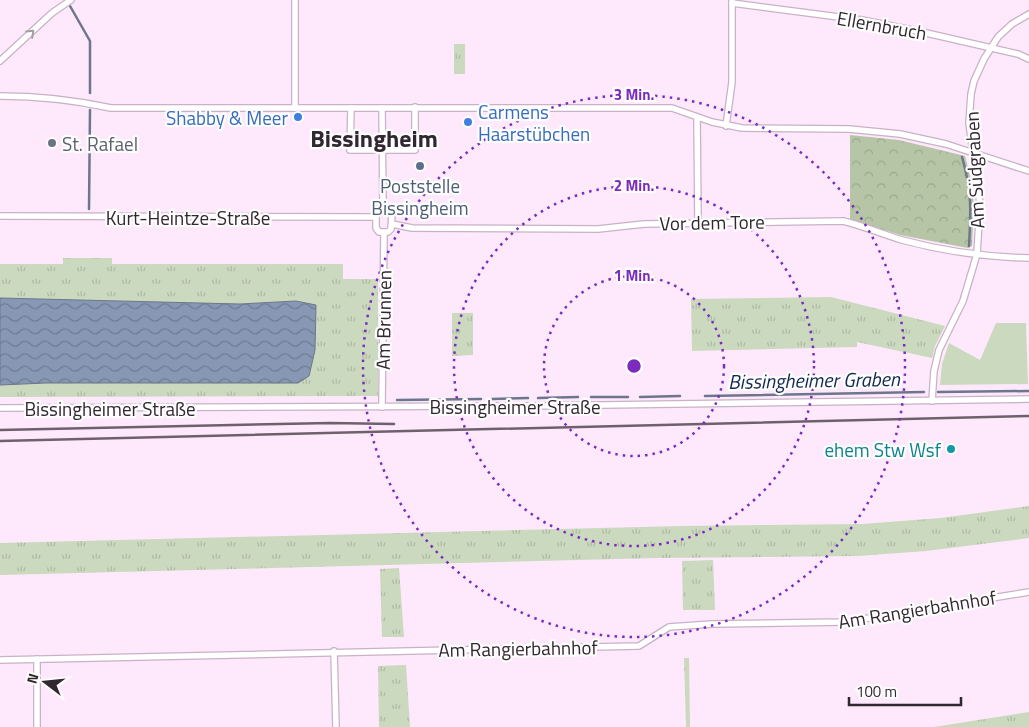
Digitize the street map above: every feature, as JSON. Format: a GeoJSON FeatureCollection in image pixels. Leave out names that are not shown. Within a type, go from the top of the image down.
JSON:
{"type":"FeatureCollection","features":[{"type":"Feature","properties":{"kind":"street"},"geometry":{"type":"LineString","coordinates":[[0,61],[52,13],[71,0]]}},
{"type":"Feature","properties":{"kind":"street"},"geometry":{"type":"LineString","coordinates":[[294,0],[295,108]]}},
{"type":"Feature","properties":{"kind":"street"},"geometry":{"type":"LineString","coordinates":[[726,126],[732,82],[732,2]]}},
{"type":"Feature","properties":{"kind":"street","name":"Ellernbruch"},"geometry":{"type":"LineString","coordinates":[[732,2],[862,20],[1018,54],[1029,59]]}},
{"type":"Feature","properties":{"kind":"street","name":"Am Südgraben"},"geometry":{"type":"LineString","coordinates":[[932,401],[934,371],[939,350],[963,301],[977,254],[980,204],[969,123],[971,94],[978,70],[989,49],[998,37],[1012,24],[1029,14]]}},
{"type":"Feature","properties":{"kind":"street"},"geometry":{"type":"LineString","coordinates":[[0,96],[36,96],[85,102],[111,108],[672,108],[726,126],[742,128],[850,129],[900,134],[946,144],[1029,171]]}},
{"type":"Feature","properties":{"kind":"street"},"geometry":{"type":"LineString","coordinates":[[351,108],[350,150],[415,150],[415,107]]}},
{"type":"Feature","properties":{"kind":"street"},"geometry":{"type":"LineString","coordinates":[[382,108],[383,209]]}},
{"type":"Feature","properties":{"kind":"street"},"geometry":{"type":"LineString","coordinates":[[697,117],[698,222]]}},
{"type":"Feature","properties":{"kind":"street"},"geometry":{"type":"LineString","coordinates":[[379,209],[383,209],[390,210],[392,213],[392,229],[384,233],[379,232],[376,228],[375,218],[376,212],[379,209]]}},
{"type":"Feature","properties":{"kind":"street","name":"Kurt-Heintze-Straße"},"geometry":{"type":"LineString","coordinates":[[0,216],[375,218]]}},
{"type":"Feature","properties":{"kind":"street","name":"Vor dem Tore"},"geometry":{"type":"LineString","coordinates":[[392,224],[412,228],[598,229],[644,224],[698,222],[843,221],[866,226],[924,246],[977,254],[1029,258]]}},
{"type":"Feature","properties":{"kind":"street","name":"Am Brunnen"},"geometry":{"type":"LineString","coordinates":[[382,407],[384,233]]}},
{"type":"Feature","properties":{"kind":"street","name":"Bissingheimer Straße"},"geometry":{"type":"LineString","coordinates":[[0,408],[533,406],[1029,399]]}},
{"type":"Feature","properties":{"kind":"street","name":"Am Rangierbahnhof"},"geometry":{"type":"LineString","coordinates":[[0,660],[334,651],[639,646],[669,627],[712,624],[845,622],[1029,592]]}},
{"type":"Feature","properties":{"kind":"street"},"geometry":{"type":"LineString","coordinates":[[334,651],[336,727]]}},
{"type":"Feature","properties":{"kind":"street"},"geometry":{"type":"LineString","coordinates":[[37,659],[37,727]]}},
{"type":"Feature","properties":{"kind":"green space"},"geometry":{"type":"Polygon","coordinates":[[[454,44],[465,44],[465,74],[454,74],[454,44]]]}},
{"type":"Feature","properties":{"kind":"green space"},"geometry":{"type":"Polygon","coordinates":[[[850,135],[899,140],[965,156],[972,184],[974,206],[972,246],[968,248],[900,235],[850,219],[850,135]]]}},
{"type":"Feature","properties":{"kind":"green space"},"geometry":{"type":"Polygon","coordinates":[[[63,258],[112,258],[112,264],[343,264],[343,279],[378,279],[378,396],[0,397],[0,264],[63,264],[63,258]]]}},
{"type":"Feature","properties":{"kind":"green space"},"geometry":{"type":"Polygon","coordinates":[[[831,297],[945,326],[935,346],[932,358],[857,342],[857,347],[692,351],[691,299],[831,297]]]}},
{"type":"Feature","properties":{"kind":"green space"},"geometry":{"type":"Polygon","coordinates":[[[452,313],[473,313],[473,355],[452,356],[452,313]]]}},
{"type":"Feature","properties":{"kind":"green space"},"geometry":{"type":"Polygon","coordinates":[[[996,323],[1026,323],[1028,384],[940,385],[942,364],[949,343],[980,360],[996,323]]]}},
{"type":"Feature","properties":{"kind":"green space"},"geometry":{"type":"Polygon","coordinates":[[[1029,506],[1029,538],[926,551],[858,556],[657,558],[0,575],[0,543],[681,526],[862,524],[941,518],[1029,506]]]}},
{"type":"Feature","properties":{"kind":"green space"},"geometry":{"type":"Polygon","coordinates":[[[713,560],[715,610],[683,610],[682,561],[713,560]]]}},
{"type":"Feature","properties":{"kind":"green space"},"geometry":{"type":"Polygon","coordinates":[[[399,568],[404,637],[382,637],[380,569],[399,568]]]}},
{"type":"Feature","properties":{"kind":"green space"},"geometry":{"type":"Polygon","coordinates":[[[684,658],[689,658],[690,727],[686,727],[684,658]]]}},
{"type":"Feature","properties":{"kind":"green space"},"geometry":{"type":"Polygon","coordinates":[[[406,665],[410,727],[379,727],[378,666],[406,665]]]}},
{"type":"Feature","properties":{"kind":"green space"},"geometry":{"type":"Polygon","coordinates":[[[1029,712],[1029,727],[934,727],[1029,712]]]}},
{"type":"Feature","properties":{"kind":"water"},"geometry":{"type":"Polygon","coordinates":[[[0,298],[240,304],[296,301],[316,305],[315,350],[309,376],[298,383],[46,383],[0,385],[0,298]]]}},
{"type":"Feature","properties":{"kind":"waterway"},"geometry":{"type":"LineString","coordinates":[[70,6],[90,41],[90,93]]}},
{"type":"Feature","properties":{"kind":"waterway"},"geometry":{"type":"LineString","coordinates":[[89,209],[90,110]]}},
{"type":"Feature","properties":{"kind":"waterway"},"geometry":{"type":"LineString","coordinates":[[962,157],[968,180],[970,201],[969,246]]}},
{"type":"Feature","properties":{"kind":"waterway","name":"Bissingheimer Graben"},"geometry":{"type":"LineString","coordinates":[[938,392],[1029,391]]}},
{"type":"Feature","properties":{"kind":"waterway","name":"Bissingheimer Graben"},"geometry":{"type":"LineString","coordinates":[[705,396],[924,392]]}},
{"type":"Feature","properties":{"kind":"waterway","name":"Bissingheimer Graben"},"geometry":{"type":"LineString","coordinates":[[640,397],[680,396]]}},
{"type":"Feature","properties":{"kind":"waterway","name":"Bissingheimer Graben"},"geometry":{"type":"LineString","coordinates":[[538,398],[578,397]]}},
{"type":"Feature","properties":{"kind":"waterway","name":"Bissingheimer Graben"},"geometry":{"type":"LineString","coordinates":[[591,397],[628,397]]}},
{"type":"Feature","properties":{"kind":"waterway","name":"Bissingheimer Graben"},"geometry":{"type":"LineString","coordinates":[[492,399],[528,398]]}},
{"type":"Feature","properties":{"kind":"waterway","name":"Bissingheimer Graben"},"geometry":{"type":"LineString","coordinates":[[397,400],[481,399]]}},
{"type":"Feature","properties":{"kind":"railway"},"geometry":{"type":"LineString","coordinates":[[0,441],[1029,416]]}},
{"type":"Feature","properties":{"kind":"railway"},"geometry":{"type":"LineString","coordinates":[[0,430],[330,423],[394,424]]}},
{"type":"Feature","properties":{"kind":"place","name":"Shabby & Meer"},"geometry":{"type":"Point","coordinates":[298,117]}},
{"type":"Feature","properties":{"kind":"place","name":"Carmens Haarstübchen"},"geometry":{"type":"Point","coordinates":[468,122]}},
{"type":"Feature","properties":{"kind":"place","name":"St. Rafael"},"geometry":{"type":"Point","coordinates":[52,143]}},
{"type":"Feature","properties":{"kind":"place","name":"Poststelle Bissingheim"},"geometry":{"type":"Point","coordinates":[420,166]}},
{"type":"Feature","properties":{"kind":"place","name":"ehem Stw Wsf"},"geometry":{"type":"Point","coordinates":[951,449]}},
{"type":"Feature","properties":{"kind":"district","name":"Bissingheim"},"geometry":{"type":"Point","coordinates":[374,138]}}]}
